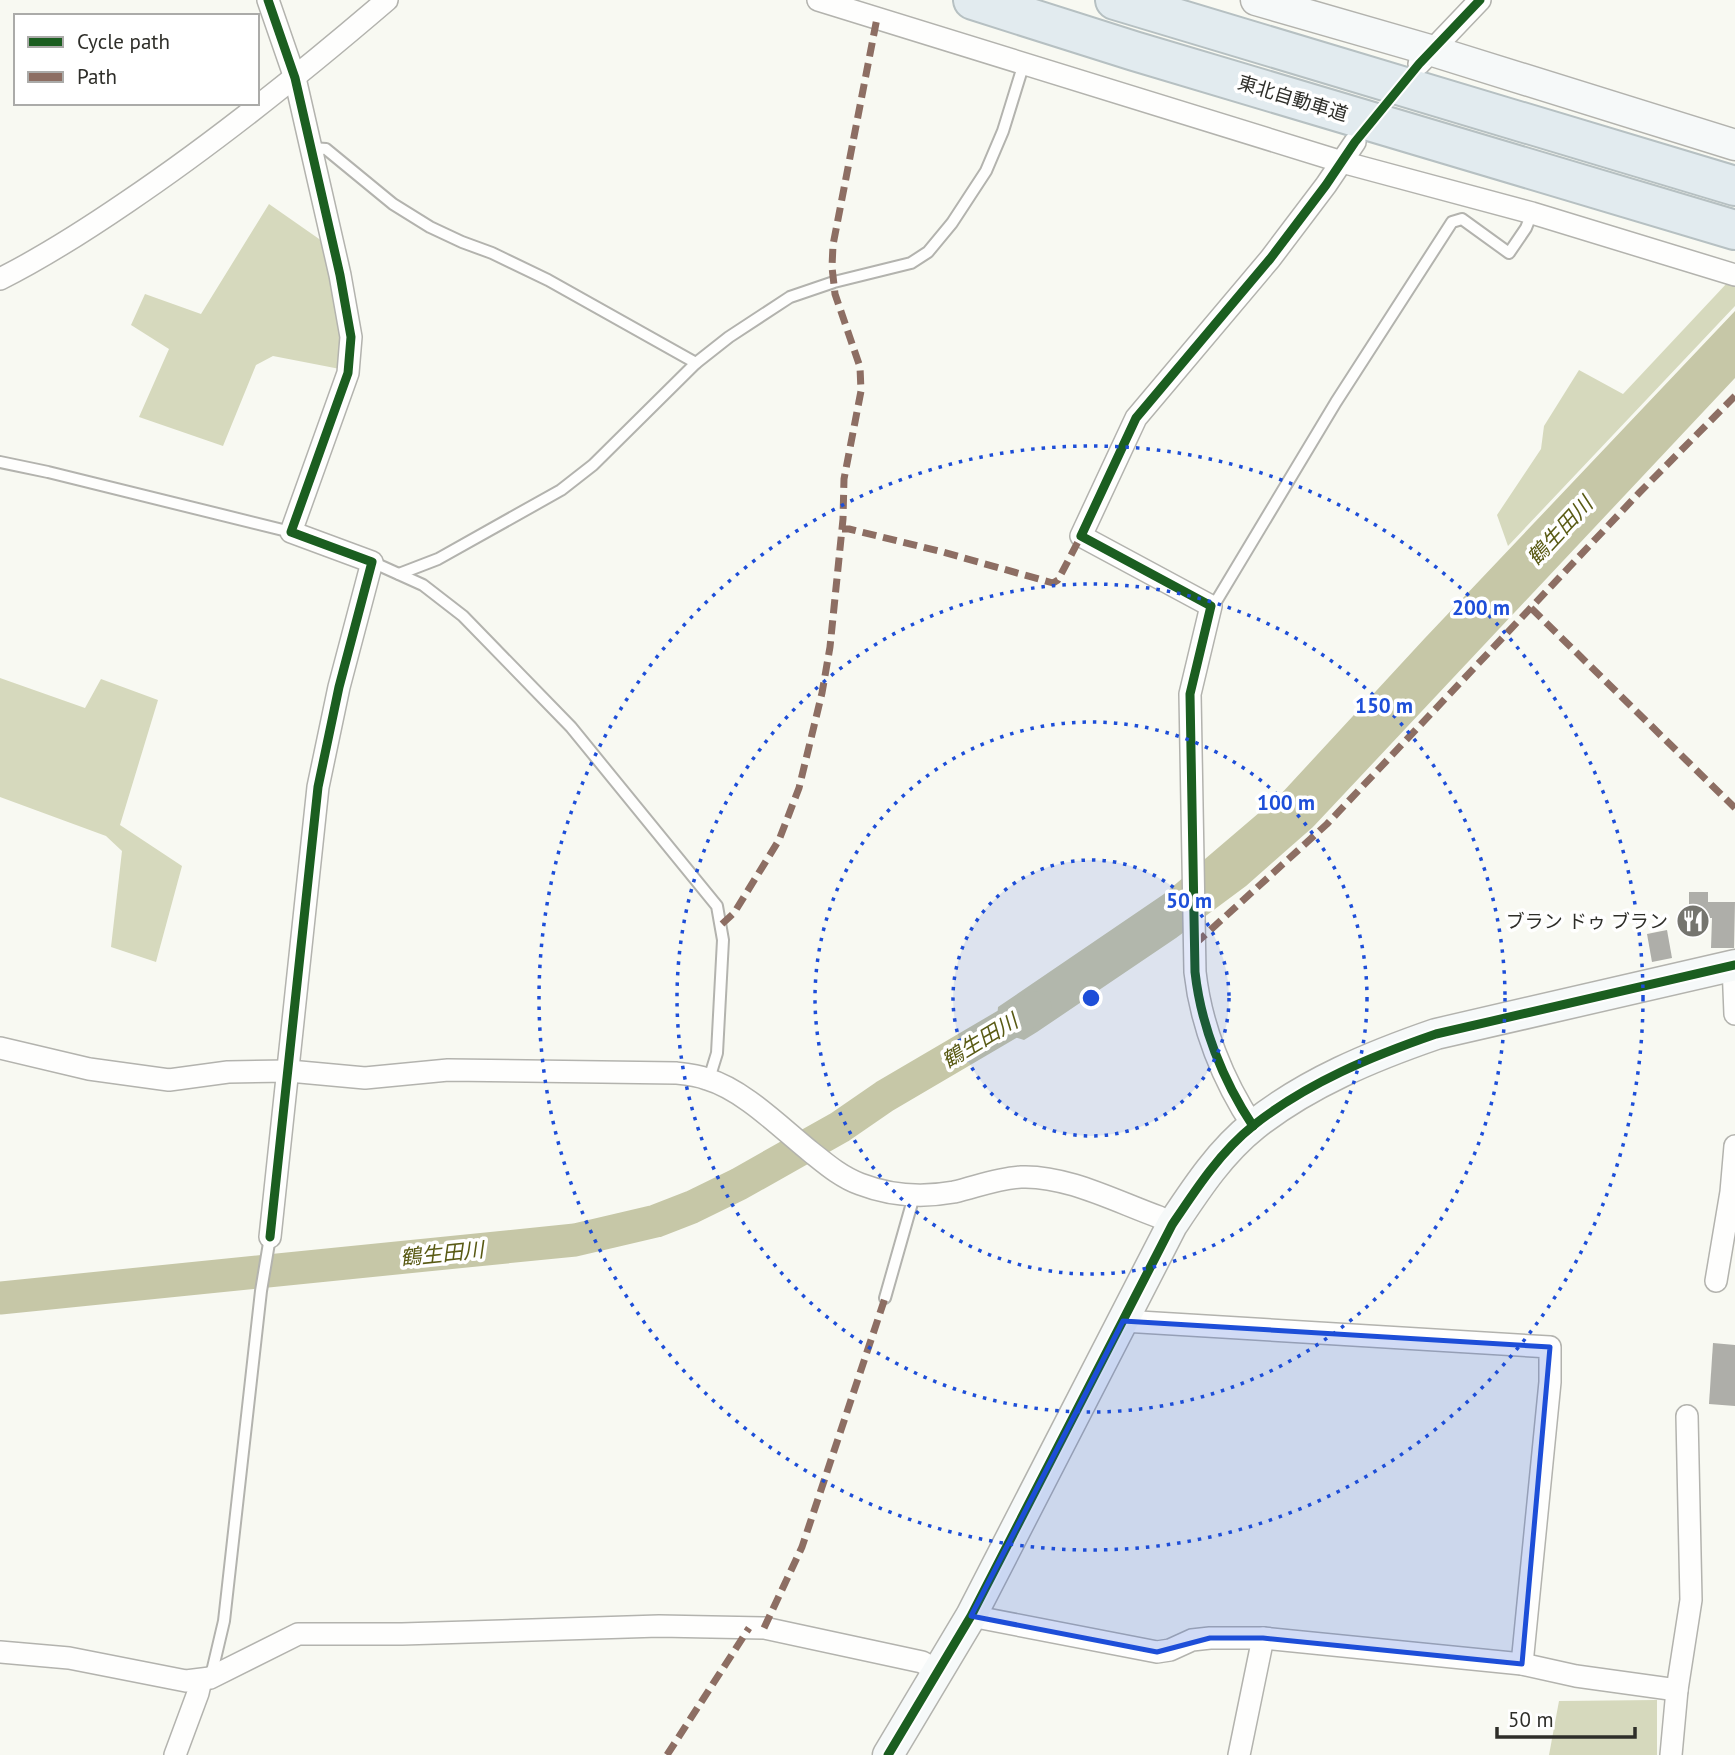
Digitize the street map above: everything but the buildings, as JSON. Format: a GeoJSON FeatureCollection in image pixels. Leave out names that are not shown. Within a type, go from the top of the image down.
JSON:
{"type":"FeatureCollection","features":[{"type":"Feature","properties":{"kind":"highway","name":"東北自動車道"},"geometry":{"type":"LineString","coordinates":[[973,0],[1134,51],[1735,230]]}},
{"type":"Feature","properties":{"kind":"highway"},"geometry":{"type":"LineString","coordinates":[[1115,0],[1735,186]]}},
{"type":"Feature","properties":{"kind":"street"},"geometry":{"type":"LineString","coordinates":[[268,0],[296,78],[351,337],[348,373],[292,532],[372,562],[318,787],[268,1246]]}},
{"type":"Feature","properties":{"kind":"street"},"geometry":{"type":"LineString","coordinates":[[0,279],[81,233],[194,158],[296,78],[387,0]]}},
{"type":"Feature","properties":{"kind":"street"},"geometry":{"type":"LineString","coordinates":[[818,0],[1342,162],[1532,213],[1735,275]]}},
{"type":"Feature","properties":{"kind":"street"},"geometry":{"type":"LineString","coordinates":[[1256,0],[1426,57],[1735,145]]}},
{"type":"Feature","properties":{"kind":"street"},"geometry":{"type":"LineString","coordinates":[[1426,57],[1480,0]]}},
{"type":"Feature","properties":{"kind":"street"},"geometry":{"type":"LineString","coordinates":[[1253,1126],[1226,1076],[1202,1015],[1195,972],[1190,694],[1211,606],[1081,536],[1136,418],[1270,259],[1355,142]]}},
{"type":"Feature","properties":{"kind":"street"},"geometry":{"type":"LineString","coordinates":[[888,1755],[971,1616],[1172,1225],[1197,1187],[1253,1126],[1293,1098],[1338,1073],[1389,1050],[1436,1034],[1734,965],[1735,1014]]}},
{"type":"Feature","properties":{"kind":"street"},"geometry":{"type":"LineString","coordinates":[[0,1048],[89,1069],[169,1080],[228,1072],[289,1071],[365,1077],[448,1070],[676,1073],[709,1079],[734,1092],[825,1163],[860,1184],[897,1195],[915,1196],[954,1192],[1023,1177],[1042,1179],[1064,1182],[1159,1217],[1172,1225]]}},
{"type":"Feature","properties":{"kind":"street"},"geometry":{"type":"LineString","coordinates":[[1716,1281],[1731,1192],[1735,1146]]}},
{"type":"Feature","properties":{"kind":"street"},"geometry":{"type":"LineString","coordinates":[[1123,1321],[1549,1347],[1550,1382],[1522,1664]]}},
{"type":"Feature","properties":{"kind":"street"},"geometry":{"type":"LineString","coordinates":[[1671,1755],[1677,1690],[1691,1600],[1687,1416]]}},
{"type":"Feature","properties":{"kind":"street"},"geometry":{"type":"LineString","coordinates":[[971,1616],[1157,1652],[1210,1637],[1263,1638],[1522,1664],[1576,1676],[1677,1690]]}},
{"type":"Feature","properties":{"kind":"street"},"geometry":{"type":"LineString","coordinates":[[0,1652],[69,1658],[167,1679],[205,1679],[298,1634],[402,1634],[659,1626],[764,1628],[922,1662],[937,1671]]}},
{"type":"Feature","properties":{"kind":"street"},"geometry":{"type":"LineString","coordinates":[[1239,1755],[1263,1638]]}},
{"type":"Feature","properties":{"kind":"street"},"geometry":{"type":"LineString","coordinates":[[174,1755],[205,1679]]}},
{"type":"Feature","properties":{"kind":"lane"},"geometry":{"type":"LineString","coordinates":[[399,574],[438,559],[561,489],[593,466],[696,363],[729,337],[790,297],[834,282],[911,262],[928,252],[952,223],[986,171],[1003,131],[1024,63]]}},
{"type":"Feature","properties":{"kind":"lane"},"geometry":{"type":"LineString","coordinates":[[312,148],[326,149],[393,204],[430,227],[548,280],[696,363]]}},
{"type":"Feature","properties":{"kind":"lane"},"geometry":{"type":"LineString","coordinates":[[1211,606],[1336,402],[1452,222],[1462,219],[1509,253],[1526,228],[1532,213]]}},
{"type":"Feature","properties":{"kind":"lane"},"geometry":{"type":"LineString","coordinates":[[0,462],[292,532]]}},
{"type":"Feature","properties":{"kind":"lane"},"geometry":{"type":"LineString","coordinates":[[372,562],[423,585],[463,616],[571,727],[717,906],[723,940],[717,1053],[709,1079]]}},
{"type":"Feature","properties":{"kind":"lane"},"geometry":{"type":"LineString","coordinates":[[885,1298],[915,1196]]}},
{"type":"Feature","properties":{"kind":"lane"},"geometry":{"type":"LineString","coordinates":[[205,1679],[224,1621],[268,1246]]}},
{"type":"Feature","properties":{"kind":"highlighted area"},"geometry":{"type":"Polygon","coordinates":[[[1123,1321],[1550,1347],[1522,1664],[1263,1638],[1210,1638],[1157,1652],[971,1616],[1123,1321]]]}},
{"type":"Feature","properties":{"kind":"shaded area"},"geometry":{"type":"Polygon","coordinates":[[[269,204],[322,241],[343,338],[340,369],[273,356],[256,365],[223,446],[139,417],[169,349],[131,325],[145,294],[201,314],[269,204]]]}},
{"type":"Feature","properties":{"kind":"shaded area"},"geometry":{"type":"Polygon","coordinates":[[[1728,282],[1735,284],[1735,306],[1508,546],[1497,515],[1541,449],[1544,426],[1579,370],[1623,394],[1728,282]]]}},
{"type":"Feature","properties":{"kind":"shaded area"},"geometry":{"type":"Polygon","coordinates":[[[0,678],[85,708],[101,679],[158,700],[120,825],[182,866],[156,962],[111,947],[122,851],[106,836],[0,797],[0,678]]]}},
{"type":"Feature","properties":{"kind":"shaded area"},"geometry":{"type":"Polygon","coordinates":[[[1657,1700],[1657,1755],[1549,1755],[1559,1701],[1657,1700]]]}},
{"type":"Feature","properties":{"kind":"water"},"geometry":{"type":"Polygon","coordinates":[[[1735,311],[1735,378],[1313,827],[1246,886],[1176,938],[1037,1032],[1024,1040],[996,1031],[998,1007],[1164,894],[1280,795],[1735,311]]]}},
{"type":"Feature","properties":{"kind":"waterway","name":"鶴生田川"},"geometry":{"type":"LineString","coordinates":[[0,1298],[575,1240],[656,1221],[739,1184],[840,1127],[885,1096],[1035,1008]]}},
{"type":"Feature","properties":{"kind":"marked path"},"geometry":{"type":"LineString","coordinates":[[722,924],[734,913],[779,840],[799,788],[830,647],[843,519],[844,479],[861,391],[860,367],[835,294],[833,245],[877,18]]}},
{"type":"Feature","properties":{"kind":"marked path"},"geometry":{"type":"LineString","coordinates":[[1195,944],[1327,824],[1639,493],[1735,396]]}},
{"type":"Feature","properties":{"kind":"marked path"},"geometry":{"type":"LineString","coordinates":[[842,529],[939,551],[1053,583],[1058,580],[1081,536]]}},
{"type":"Feature","properties":{"kind":"marked path"},"geometry":{"type":"LineString","coordinates":[[1531,608],[1735,808]]}},
{"type":"Feature","properties":{"kind":"marked path"},"geometry":{"type":"LineString","coordinates":[[764,1628],[802,1547],[885,1298]]}},
{"type":"Feature","properties":{"kind":"marked path"},"geometry":{"type":"LineString","coordinates":[[667,1755],[749,1628]]}},
{"type":"Feature","properties":{"kind":"cycle path"},"geometry":{"type":"LineString","coordinates":[[268,0],[295,78],[340,275],[351,337],[348,373],[291,532],[372,562],[339,687],[318,787],[270,1237]]}},
{"type":"Feature","properties":{"kind":"cycle path"},"geometry":{"type":"LineString","coordinates":[[1253,1126],[1232,1091],[1215,1052],[1202,1013],[1195,972],[1190,694],[1211,606],[1081,536],[1136,418],[1270,259],[1355,142],[1419,64],[1480,0]]}},
{"type":"Feature","properties":{"kind":"cycle path"},"geometry":{"type":"LineString","coordinates":[[888,1755],[971,1616],[1172,1225],[1230,1147],[1254,1125],[1296,1096],[1364,1061],[1436,1034],[1735,965]]}},
{"type":"Feature","properties":{"kind":"place","name":"ブラン ドゥ ブラン"},"geometry":{"type":"Point","coordinates":[1693,921]}}]}
